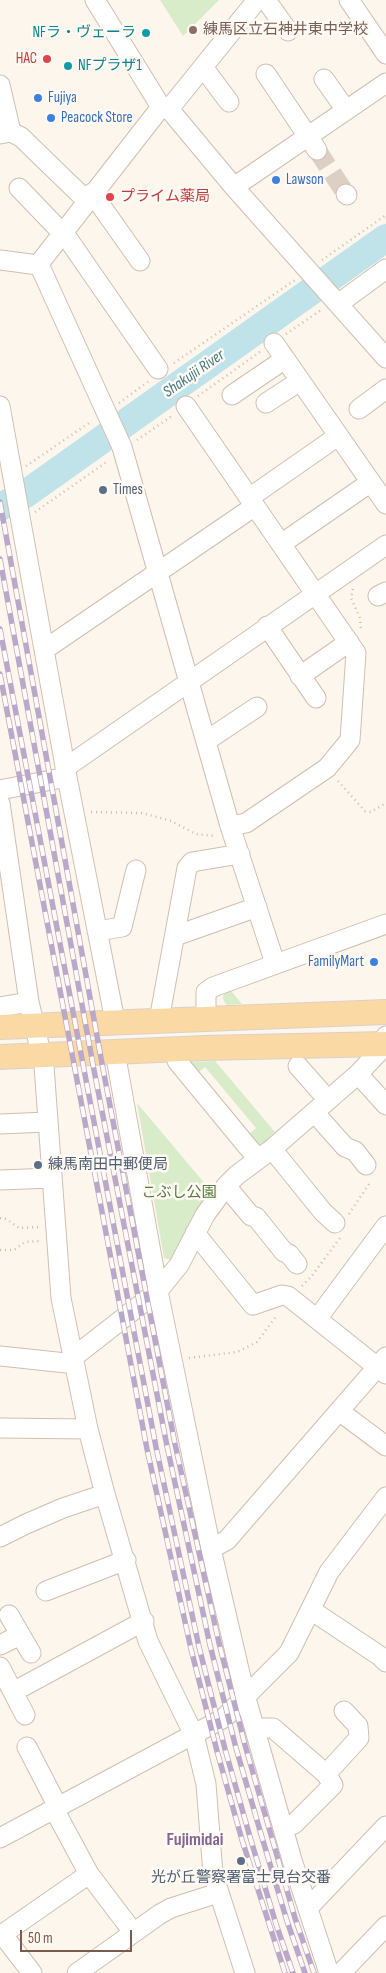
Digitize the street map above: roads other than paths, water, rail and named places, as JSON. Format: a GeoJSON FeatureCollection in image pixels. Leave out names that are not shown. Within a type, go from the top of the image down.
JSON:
{"type":"FeatureCollection","features":[{"type":"Feature","properties":{"kind":"main road"},"geometry":{"type":"LineString","coordinates":[[0,1027],[115,1021],[386,1012]]}},
{"type":"Feature","properties":{"kind":"main road"},"geometry":{"type":"LineString","coordinates":[[0,1057],[385,1041]]}},
{"type":"Feature","properties":{"kind":"street"},"geometry":{"type":"LineString","coordinates":[[38,265],[89,196],[203,67],[257,0]]}},
{"type":"Feature","properties":{"kind":"street"},"geometry":{"type":"LineString","coordinates":[[266,0],[288,31]]}},
{"type":"Feature","properties":{"kind":"street"},"geometry":{"type":"LineString","coordinates":[[349,0],[386,54]]}},
{"type":"Feature","properties":{"kind":"street"},"geometry":{"type":"LineString","coordinates":[[92,2],[165,108],[336,303],[385,355]]}},
{"type":"Feature","properties":{"kind":"street"},"geometry":{"type":"LineString","coordinates":[[203,67],[230,102]]}},
{"type":"Feature","properties":{"kind":"street"},"geometry":{"type":"LineString","coordinates":[[266,74],[312,143]]}},
{"type":"Feature","properties":{"kind":"street"},"geometry":{"type":"LineString","coordinates":[[324,79],[346,110]]}},
{"type":"Feature","properties":{"kind":"street"},"geometry":{"type":"LineString","coordinates":[[234,187],[312,143],[346,110],[386,83]]}},
{"type":"Feature","properties":{"kind":"street"},"geometry":{"type":"LineString","coordinates":[[0,85],[5,133],[21,137],[89,196],[140,262]]}},
{"type":"Feature","properties":{"kind":"street"},"geometry":{"type":"LineString","coordinates":[[19,188],[68,239],[160,371]]}},
{"type":"Feature","properties":{"kind":"street"},"geometry":{"type":"LineString","coordinates":[[0,260],[38,265]]}},
{"type":"Feature","properties":{"kind":"street"},"geometry":{"type":"LineString","coordinates":[[38,265],[122,447],[235,840],[275,963]]}},
{"type":"Feature","properties":{"kind":"street"},"geometry":{"type":"LineString","coordinates":[[336,303],[386,269]]}},
{"type":"Feature","properties":{"kind":"street"},"geometry":{"type":"LineString","coordinates":[[274,342],[386,504]]}},
{"type":"Feature","properties":{"kind":"street"},"geometry":{"type":"LineString","coordinates":[[232,396],[285,359]]}},
{"type":"Feature","properties":{"kind":"street"},"geometry":{"type":"LineString","coordinates":[[266,403],[300,381]]}},
{"type":"Feature","properties":{"kind":"street"},"geometry":{"type":"LineString","coordinates":[[359,409],[386,389]]}},
{"type":"Feature","properties":{"kind":"street"},"geometry":{"type":"LineString","coordinates":[[0,406],[18,472],[20,516],[66,772],[115,1021]]}},
{"type":"Feature","properties":{"kind":"street"},"geometry":{"type":"LineString","coordinates":[[160,1020],[189,864],[235,840],[246,823],[327,768],[350,740],[356,653],[186,406]]}},
{"type":"Feature","properties":{"kind":"street"},"geometry":{"type":"LineString","coordinates":[[44,650],[159,572],[338,436]]}},
{"type":"Feature","properties":{"kind":"street"},"geometry":{"type":"LineString","coordinates":[[281,544],[371,482]]}},
{"type":"Feature","properties":{"kind":"street"},"geometry":{"type":"LineString","coordinates":[[0,790],[66,772],[188,681],[386,545]]}},
{"type":"Feature","properties":{"kind":"street"},"geometry":{"type":"LineString","coordinates":[[268,626],[316,698]]}},
{"type":"Feature","properties":{"kind":"street"},"geometry":{"type":"LineString","coordinates":[[300,676],[348,642]]}},
{"type":"Feature","properties":{"kind":"street"},"geometry":{"type":"LineString","coordinates":[[206,741],[257,707]]}},
{"type":"Feature","properties":{"kind":"street"},"geometry":{"type":"LineString","coordinates":[[0,804],[29,1002],[42,1055],[61,1298],[88,1429],[148,1641],[194,1735],[206,1784],[213,1874],[239,1970]]}},
{"type":"Feature","properties":{"kind":"street"},"geometry":{"type":"LineString","coordinates":[[97,931],[122,927],[136,870]]}},
{"type":"Feature","properties":{"kind":"street"},"geometry":{"type":"LineString","coordinates":[[175,936],[257,907]]}},
{"type":"Feature","properties":{"kind":"street"},"geometry":{"type":"LineString","coordinates":[[206,1018],[206,992],[213,986],[386,924]]}},
{"type":"Feature","properties":{"kind":"street"},"geometry":{"type":"LineString","coordinates":[[0,1006],[29,1002]]}},
{"type":"Feature","properties":{"kind":"street"},"geometry":{"type":"LineString","coordinates":[[0,1356],[66,1363],[158,1291],[178,1265],[205,1215],[226,1186],[358,1074],[377,1054],[385,1041]]}},
{"type":"Feature","properties":{"kind":"street"},"geometry":{"type":"LineString","coordinates":[[115,1052],[158,1291],[211,1549],[245,1695],[329,1973]]}},
{"type":"Feature","properties":{"kind":"street"},"geometry":{"type":"LineString","coordinates":[[177,1061],[264,1154],[335,1223]]}},
{"type":"Feature","properties":{"kind":"street"},"geometry":{"type":"LineString","coordinates":[[298,1066],[344,1148],[355,1151],[366,1165]]}},
{"type":"Feature","properties":{"kind":"street"},"geometry":{"type":"LineString","coordinates":[[358,1074],[386,1105]]}},
{"type":"Feature","properties":{"kind":"street"},"geometry":{"type":"LineString","coordinates":[[0,1124],[48,1122]]}},
{"type":"Feature","properties":{"kind":"street"},"geometry":{"type":"LineString","coordinates":[[0,1180],[52,1178]]}},
{"type":"Feature","properties":{"kind":"street"},"geometry":{"type":"LineString","coordinates":[[226,1186],[251,1216],[256,1217],[284,1252],[289,1254],[297,1264]]}},
{"type":"Feature","properties":{"kind":"street"},"geometry":{"type":"LineString","coordinates":[[317,1320],[386,1226]]}},
{"type":"Feature","properties":{"kind":"street"},"geometry":{"type":"LineString","coordinates":[[195,1233],[253,1305],[282,1295],[290,1298],[317,1320],[383,1366],[339,1411],[227,1540],[211,1549]]}},
{"type":"Feature","properties":{"kind":"street"},"geometry":{"type":"LineString","coordinates":[[339,1411],[386,1446]]}},
{"type":"Feature","properties":{"kind":"street"},"geometry":{"type":"LineString","coordinates":[[0,1428],[88,1429]]}},
{"type":"Feature","properties":{"kind":"street"},"geometry":{"type":"LineString","coordinates":[[0,1537],[40,1518],[105,1494]]}},
{"type":"Feature","properties":{"kind":"street"},"geometry":{"type":"LineString","coordinates":[[0,1838],[224,1718],[290,1652],[329,1572],[386,1497]]}},
{"type":"Feature","properties":{"kind":"street"},"geometry":{"type":"LineString","coordinates":[[46,1591],[126,1560]]}},
{"type":"Feature","properties":{"kind":"street"},"geometry":{"type":"LineString","coordinates":[[311,1610],[384,1656]]}},
{"type":"Feature","properties":{"kind":"street"},"geometry":{"type":"LineString","coordinates":[[9,1615],[31,1653]]}},
{"type":"Feature","properties":{"kind":"street"},"geometry":{"type":"LineString","coordinates":[[13,1692],[144,1622]]}},
{"type":"Feature","properties":{"kind":"street"},"geometry":{"type":"LineString","coordinates":[[0,1645],[20,1635]]}},
{"type":"Feature","properties":{"kind":"street"},"geometry":{"type":"LineString","coordinates":[[0,1667],[25,1715]]}},
{"type":"Feature","properties":{"kind":"street"},"geometry":{"type":"LineString","coordinates":[[326,1774],[359,1738],[358,1726],[344,1711]]}},
{"type":"Feature","properties":{"kind":"street"},"geometry":{"type":"LineString","coordinates":[[256,1728],[274,1728],[326,1774],[333,1785],[294,1824],[284,1828]]}},
{"type":"Feature","properties":{"kind":"street"},"geometry":{"type":"LineString","coordinates":[[27,1747],[89,1874],[133,1932]]}},
{"type":"Feature","properties":{"kind":"street"},"geometry":{"type":"LineString","coordinates":[[308,1908],[386,1826]]}},
{"type":"Feature","properties":{"kind":"street"},"geometry":{"type":"LineString","coordinates":[[32,1973],[6,1939],[7,1931],[89,1874]]}},
{"type":"Feature","properties":{"kind":"street"},"geometry":{"type":"LineString","coordinates":[[76,1973],[133,1932],[171,1908],[218,1892]]}},
{"type":"Feature","properties":{"kind":"street"},"geometry":{"type":"LineString","coordinates":[[341,1973],[386,1926]]}},
{"type":"Feature","properties":{"kind":"waterway","name":"Shakujii River"},"geometry":{"type":"LineString","coordinates":[[0,507],[24,495],[386,238]]}},
{"type":"Feature","properties":{"kind":"tunnel"},"geometry":{"type":"LineString","coordinates":[[317,150],[346,194]]}},
{"type":"Feature","properties":{"kind":"railway"},"geometry":{"type":"LineString","coordinates":[[0,502],[103,1069],[175,1444],[219,1643],[245,1745],[295,1918],[314,1973]]}},
{"type":"Feature","properties":{"kind":"railway"},"geometry":{"type":"LineString","coordinates":[[0,559],[94,1070],[167,1446],[210,1645],[236,1748],[287,1921],[305,1973]]}},
{"type":"Feature","properties":{"kind":"railway"},"geometry":{"type":"LineString","coordinates":[[0,629],[156,1447],[199,1647],[250,1837],[293,1973]]}},
{"type":"Feature","properties":{"kind":"railway"},"geometry":{"type":"LineString","coordinates":[[0,674],[147,1449],[191,1649],[217,1751],[242,1840],[285,1973]]}},
{"type":"Feature","properties":{"kind":"place","name":"練馬区立石神井東中学校"},"geometry":{"type":"Point","coordinates":[193,30]}},
{"type":"Feature","properties":{"kind":"place","name":"NFラ・ヴェーラ"},"geometry":{"type":"Point","coordinates":[146,33]}},
{"type":"Feature","properties":{"kind":"place","name":"HAC"},"geometry":{"type":"Point","coordinates":[47,59]}},
{"type":"Feature","properties":{"kind":"place","name":"NFプラザ1"},"geometry":{"type":"Point","coordinates":[68,66]}},
{"type":"Feature","properties":{"kind":"place","name":"Fujiya"},"geometry":{"type":"Point","coordinates":[38,98]}},
{"type":"Feature","properties":{"kind":"place","name":"Peacock Store"},"geometry":{"type":"Point","coordinates":[51,118]}},
{"type":"Feature","properties":{"kind":"place","name":"Lawson"},"geometry":{"type":"Point","coordinates":[276,180]}},
{"type":"Feature","properties":{"kind":"place","name":"プライム薬局"},"geometry":{"type":"Point","coordinates":[110,197]}},
{"type":"Feature","properties":{"kind":"place","name":"Times"},"geometry":{"type":"Point","coordinates":[103,490]}},
{"type":"Feature","properties":{"kind":"place","name":"FamilyMart"},"geometry":{"type":"Point","coordinates":[374,962]}},
{"type":"Feature","properties":{"kind":"place","name":"練馬南田中郵便局"},"geometry":{"type":"Point","coordinates":[38,1165]}},
{"type":"Feature","properties":{"kind":"place","name":"光が丘警察署富士見台交番"},"geometry":{"type":"Point","coordinates":[241,1861]}},
{"type":"Feature","properties":{"kind":"district","name":"Fujimidai"},"geometry":{"type":"Point","coordinates":[195,1840]}},
{"type":"Feature","properties":{"kind":"park label","name":"こぶし公園"},"geometry":{"type":"Point","coordinates":[179,1193]}}]}
